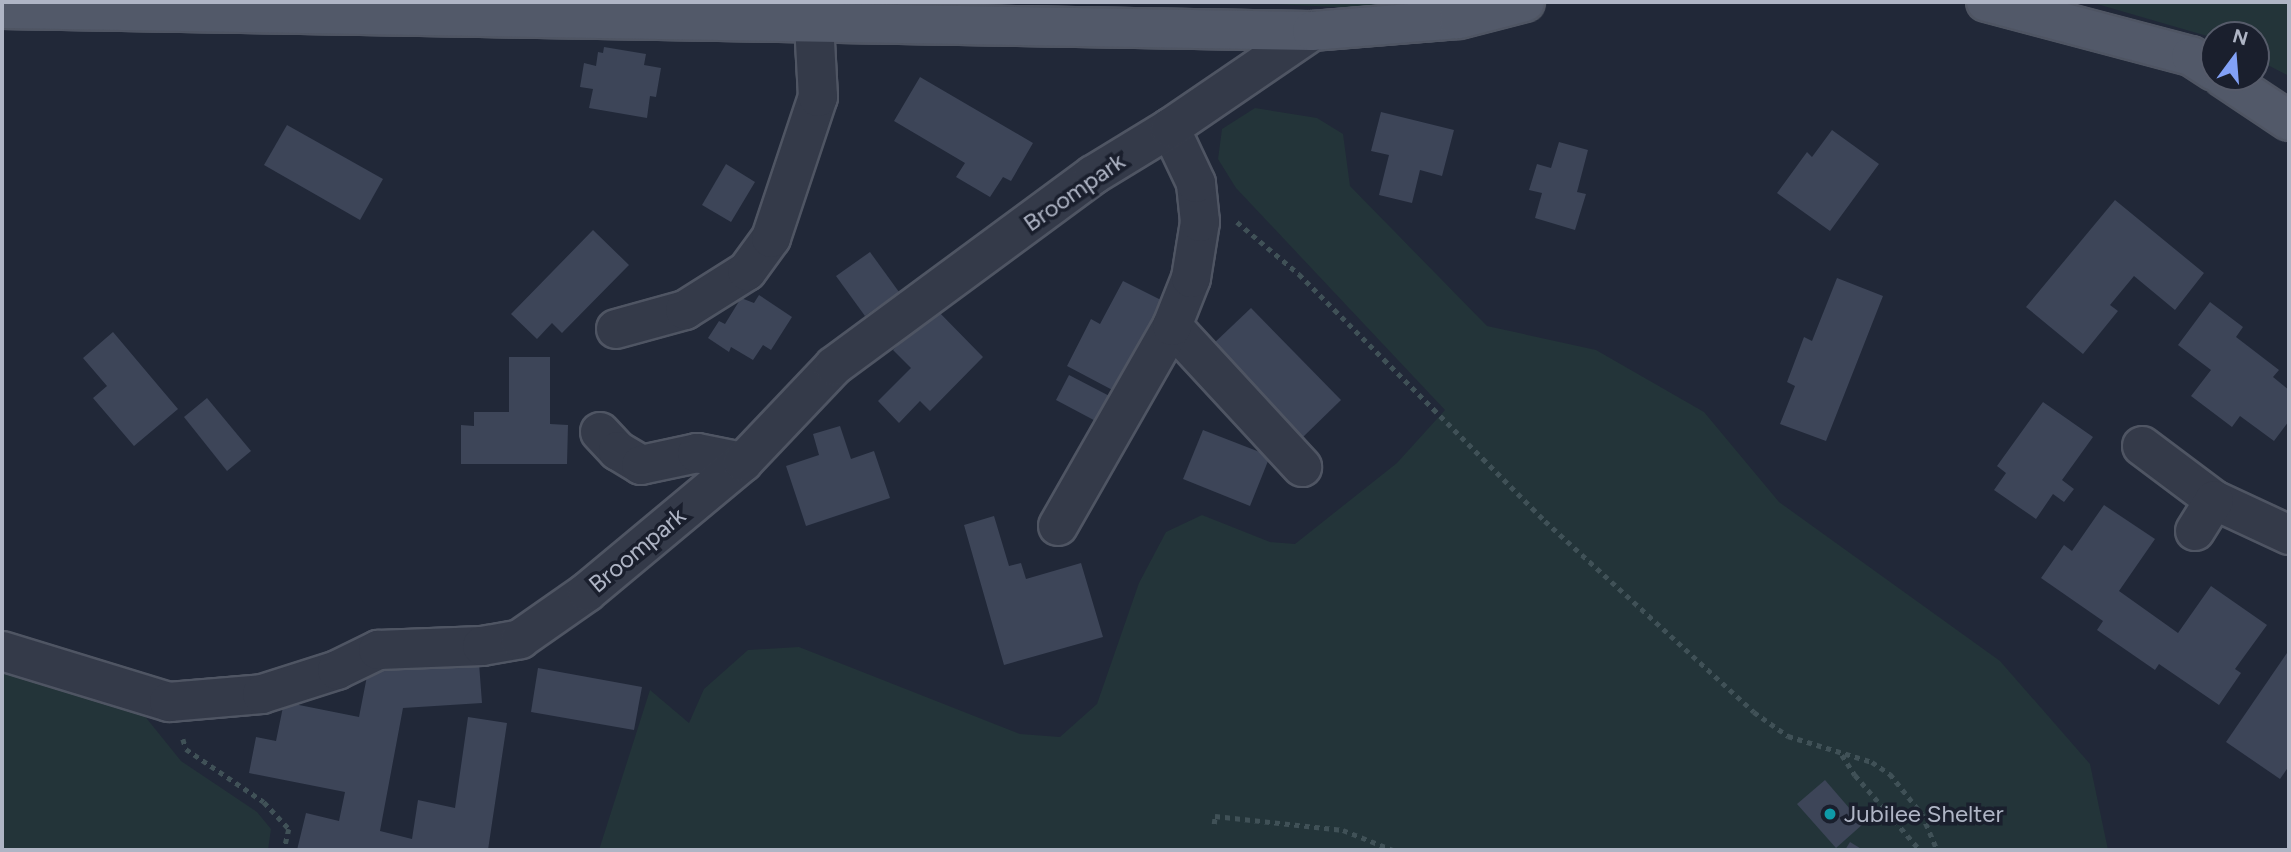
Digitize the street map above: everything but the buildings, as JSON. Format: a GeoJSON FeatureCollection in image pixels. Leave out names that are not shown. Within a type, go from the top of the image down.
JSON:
{"type":"FeatureCollection","features":[{"type":"Feature","properties":{"kind":"main road"},"geometry":{"type":"LineString","coordinates":[[2,9],[1311,32],[1459,19],[1525,2]]}},
{"type":"Feature","properties":{"kind":"main road"},"geometry":{"type":"LineString","coordinates":[[1986,2],[2191,56],[2200,62]]}},
{"type":"Feature","properties":{"kind":"main road"},"geometry":{"type":"LineString","coordinates":[[2244,91],[2289,121]]}},
{"type":"Feature","properties":{"kind":"street"},"geometry":{"type":"LineString","coordinates":[[616,329],[685,310],[747,271],[771,239],[818,97],[814,24]]}},
{"type":"Feature","properties":{"kind":"street","name":"Broompark"},"geometry":{"type":"LineString","coordinates":[[2,651],[169,702],[262,694],[337,670],[378,650],[482,646],[520,639],[587,592],[743,462],[834,366],[1093,174],[1170,128],[1311,32]]}},
{"type":"Feature","properties":{"kind":"street"},"geometry":{"type":"LineString","coordinates":[[1058,526],[1172,326],[1191,278],[1200,222],[1196,183],[1170,128]]}},
{"type":"Feature","properties":{"kind":"street"},"geometry":{"type":"LineString","coordinates":[[1172,326],[1302,467]]}},
{"type":"Feature","properties":{"kind":"street"},"geometry":{"type":"LineString","coordinates":[[600,432],[618,451],[641,465],[697,453],[743,462]]}},
{"type":"Feature","properties":{"kind":"street"},"geometry":{"type":"LineString","coordinates":[[2142,446],[2205,515],[2289,535]]}},
{"type":"Feature","properties":{"kind":"path"},"geometry":{"type":"LineString","coordinates":[[1196,183],[1299,274],[1545,521],[1754,712],[1788,736],[1872,762],[1890,774],[1922,814],[1937,850]]}},
{"type":"Feature","properties":{"kind":"path"},"geometry":{"type":"LineString","coordinates":[[169,702],[186,749],[264,802],[289,829],[284,850]]}},
{"type":"Feature","properties":{"kind":"path"},"geometry":{"type":"LineString","coordinates":[[1841,754],[1854,775],[1920,850]]}},
{"type":"Feature","properties":{"kind":"path"},"geometry":{"type":"LineString","coordinates":[[1214,824],[1215,816],[1343,830],[1393,850]]}},
{"type":"Feature","properties":{"kind":"shaded area"},"geometry":{"type":"Polygon","coordinates":[[[1237,2],[1441,2],[1416,7],[1353,8],[1237,2]]]}},
{"type":"Feature","properties":{"kind":"shaded area"},"geometry":{"type":"Polygon","coordinates":[[[2090,2],[2289,2],[2289,76],[2270,66],[2270,21],[2200,21],[2200,34],[2090,2]]]}},
{"type":"Feature","properties":{"kind":"shaded area"},"geometry":{"type":"Polygon","coordinates":[[[1255,108],[1317,118],[1343,134],[1350,186],[1487,326],[1596,350],[1704,412],[1779,502],[2000,661],[2090,764],[2108,850],[599,850],[650,690],[689,723],[704,689],[748,650],[799,647],[1020,734],[1060,737],[1097,704],[1139,583],[1166,532],[1202,515],[1270,542],[1295,544],[1397,463],[1445,410],[1236,188],[1218,159],[1222,129],[1255,108]]]}},
{"type":"Feature","properties":{"kind":"shaded area"},"geometry":{"type":"Polygon","coordinates":[[[2,662],[135,704],[181,761],[257,812],[271,829],[268,850],[2,850],[2,662]]]}},
{"type":"Feature","properties":{"kind":"place","name":"Jubilee Shelter"},"geometry":{"type":"Point","coordinates":[1830,814]}}]}
